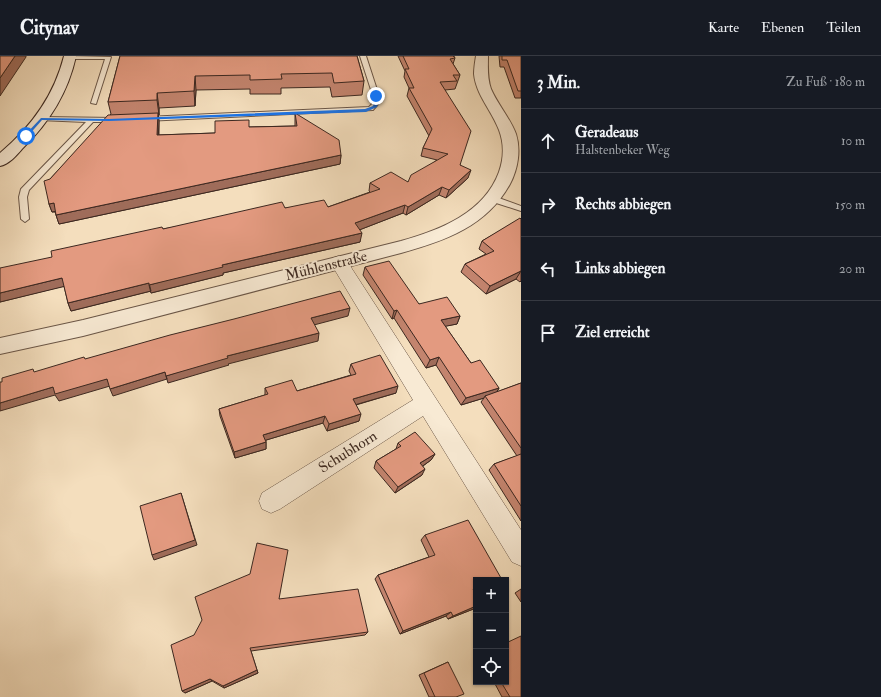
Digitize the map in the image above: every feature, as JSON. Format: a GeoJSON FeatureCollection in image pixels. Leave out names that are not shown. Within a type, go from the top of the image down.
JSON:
{"type":"FeatureCollection","features":[{"type":"Feature","properties":{"kind":"street"},"geometry":{"type":"LineString","coordinates":[[0,161],[41,119],[66,76],[70,56]]}},
{"type":"Feature","properties":{"kind":"street","name":"Mühlenstraße"},"geometry":{"type":"LineString","coordinates":[[0,346],[83,328],[401,247],[435,237],[476,215],[493,199],[502,186],[508,173],[511,158],[507,130],[484,88],[481,74],[482,56]]}},
{"type":"Feature","properties":{"kind":"street"},"geometry":{"type":"LineString","coordinates":[[339,262],[521,553]]}},
{"type":"Feature","properties":{"kind":"street","name":"Schubhorn"},"geometry":{"type":"LineString","coordinates":[[271,501],[426,403]]}},
{"type":"Feature","properties":{"kind":"lane"},"geometry":{"type":"LineString","coordinates":[[70,56],[108,57],[94,103]]}},
{"type":"Feature","properties":{"kind":"lane"},"geometry":{"type":"LineString","coordinates":[[140,119],[371,109],[376,103],[376,96],[363,56]]}},
{"type":"Feature","properties":{"kind":"lane"},"geometry":{"type":"LineString","coordinates":[[41,119],[124,119]]}},
{"type":"Feature","properties":{"kind":"lane"},"geometry":{"type":"LineString","coordinates":[[25,219],[23,197],[25,189],[92,119]]}},
{"type":"Feature","properties":{"kind":"lane"},"geometry":{"type":"LineString","coordinates":[[493,199],[521,209]]}},
{"type":"Feature","properties":{"kind":"building"},"geometry":{"type":"Polygon","coordinates":[[[0,56],[15,56],[0,78],[0,56]]]}},
{"type":"Feature","properties":{"kind":"building"},"geometry":{"type":"Polygon","coordinates":[[[120,56],[357,56],[364,81],[334,83],[332,73],[281,74],[282,79],[250,80],[250,75],[195,76],[194,91],[157,93],[157,100],[108,102],[120,56]]]}},
{"type":"Feature","properties":{"kind":"building"},"geometry":{"type":"Polygon","coordinates":[[[403,56],[453,56],[455,58],[450,59],[460,75],[453,75],[457,81],[440,82],[471,131],[460,165],[471,170],[449,190],[442,187],[408,207],[405,205],[355,223],[362,233],[222,265],[223,267],[149,285],[149,283],[68,303],[62,278],[0,293],[0,268],[52,257],[51,251],[162,227],[163,229],[282,202],[285,208],[324,200],[328,207],[380,189],[370,183],[391,172],[408,182],[411,175],[448,154],[423,148],[432,129],[409,88],[414,88],[405,69],[409,69],[403,56]]]}},
{"type":"Feature","properties":{"kind":"building"},"geometry":{"type":"Polygon","coordinates":[[[502,56],[521,56],[521,91],[518,91],[507,60],[502,60],[502,56]]]}},
{"type":"Feature","properties":{"kind":"building"},"geometry":{"type":"Polygon","coordinates":[[[158,113],[157,135],[215,133],[215,121],[249,120],[249,127],[297,126],[295,113],[339,140],[341,155],[56,215],[54,203],[49,204],[44,181],[50,179],[108,115],[158,113]]]}},
{"type":"Feature","properties":{"kind":"building"},"geometry":{"type":"Polygon","coordinates":[[[520,218],[521,271],[490,286],[465,264],[494,251],[482,241],[520,218]]]}},
{"type":"Feature","properties":{"kind":"building"},"geometry":{"type":"Polygon","coordinates":[[[389,261],[419,304],[447,297],[460,316],[441,320],[471,363],[480,360],[499,388],[466,398],[439,357],[430,360],[397,310],[394,311],[365,267],[389,261]]]}},
{"type":"Feature","properties":{"kind":"building"},"geometry":{"type":"Polygon","coordinates":[[[340,291],[350,308],[311,318],[319,333],[227,356],[228,358],[166,376],[165,372],[110,389],[107,379],[55,394],[53,387],[0,403],[0,382],[2,382],[2,378],[33,369],[34,372],[84,357],[85,359],[170,335],[340,291]]]}},
{"type":"Feature","properties":{"kind":"building"},"geometry":{"type":"Polygon","coordinates":[[[380,355],[398,386],[353,399],[361,414],[329,424],[325,416],[263,435],[266,442],[234,452],[219,409],[268,394],[265,388],[292,380],[297,391],[356,374],[351,364],[380,355]]]}},
{"type":"Feature","properties":{"kind":"building"},"geometry":{"type":"Polygon","coordinates":[[[521,383],[521,448],[485,396],[521,383]]]}},
{"type":"Feature","properties":{"kind":"building"},"geometry":{"type":"Polygon","coordinates":[[[415,432],[435,454],[420,463],[425,469],[398,487],[376,461],[401,446],[398,443],[415,432]]]}},
{"type":"Feature","properties":{"kind":"building"},"geometry":{"type":"Polygon","coordinates":[[[521,454],[521,506],[494,464],[521,454]]]}},
{"type":"Feature","properties":{"kind":"building"},"geometry":{"type":"Polygon","coordinates":[[[181,493],[195,540],[152,555],[140,506],[181,493]]]}},
{"type":"Feature","properties":{"kind":"building"},"geometry":{"type":"Polygon","coordinates":[[[468,520],[500,577],[473,577],[473,607],[453,616],[451,612],[403,631],[378,575],[435,555],[425,535],[468,520]]]}},
{"type":"Feature","properties":{"kind":"building"},"geometry":{"type":"Polygon","coordinates":[[[257,543],[288,550],[279,599],[358,589],[368,632],[250,648],[257,670],[223,686],[210,679],[182,691],[171,645],[194,635],[202,620],[195,597],[250,574],[257,543]]]}},
{"type":"Feature","properties":{"kind":"building"},"geometry":{"type":"Polygon","coordinates":[[[521,636],[521,697],[510,697],[503,685],[509,685],[509,642],[521,636]]]}},
{"type":"Feature","properties":{"kind":"building"},"geometry":{"type":"Polygon","coordinates":[[[448,662],[464,694],[456,697],[435,697],[424,673],[448,662]]]}},
{"type":"Feature","properties":{"kind":"route"},"geometry":{"type":"LineString","coordinates":[[26,136],[41,119],[61,118],[109,120],[366,110],[375,107],[376,96]]}}]}
